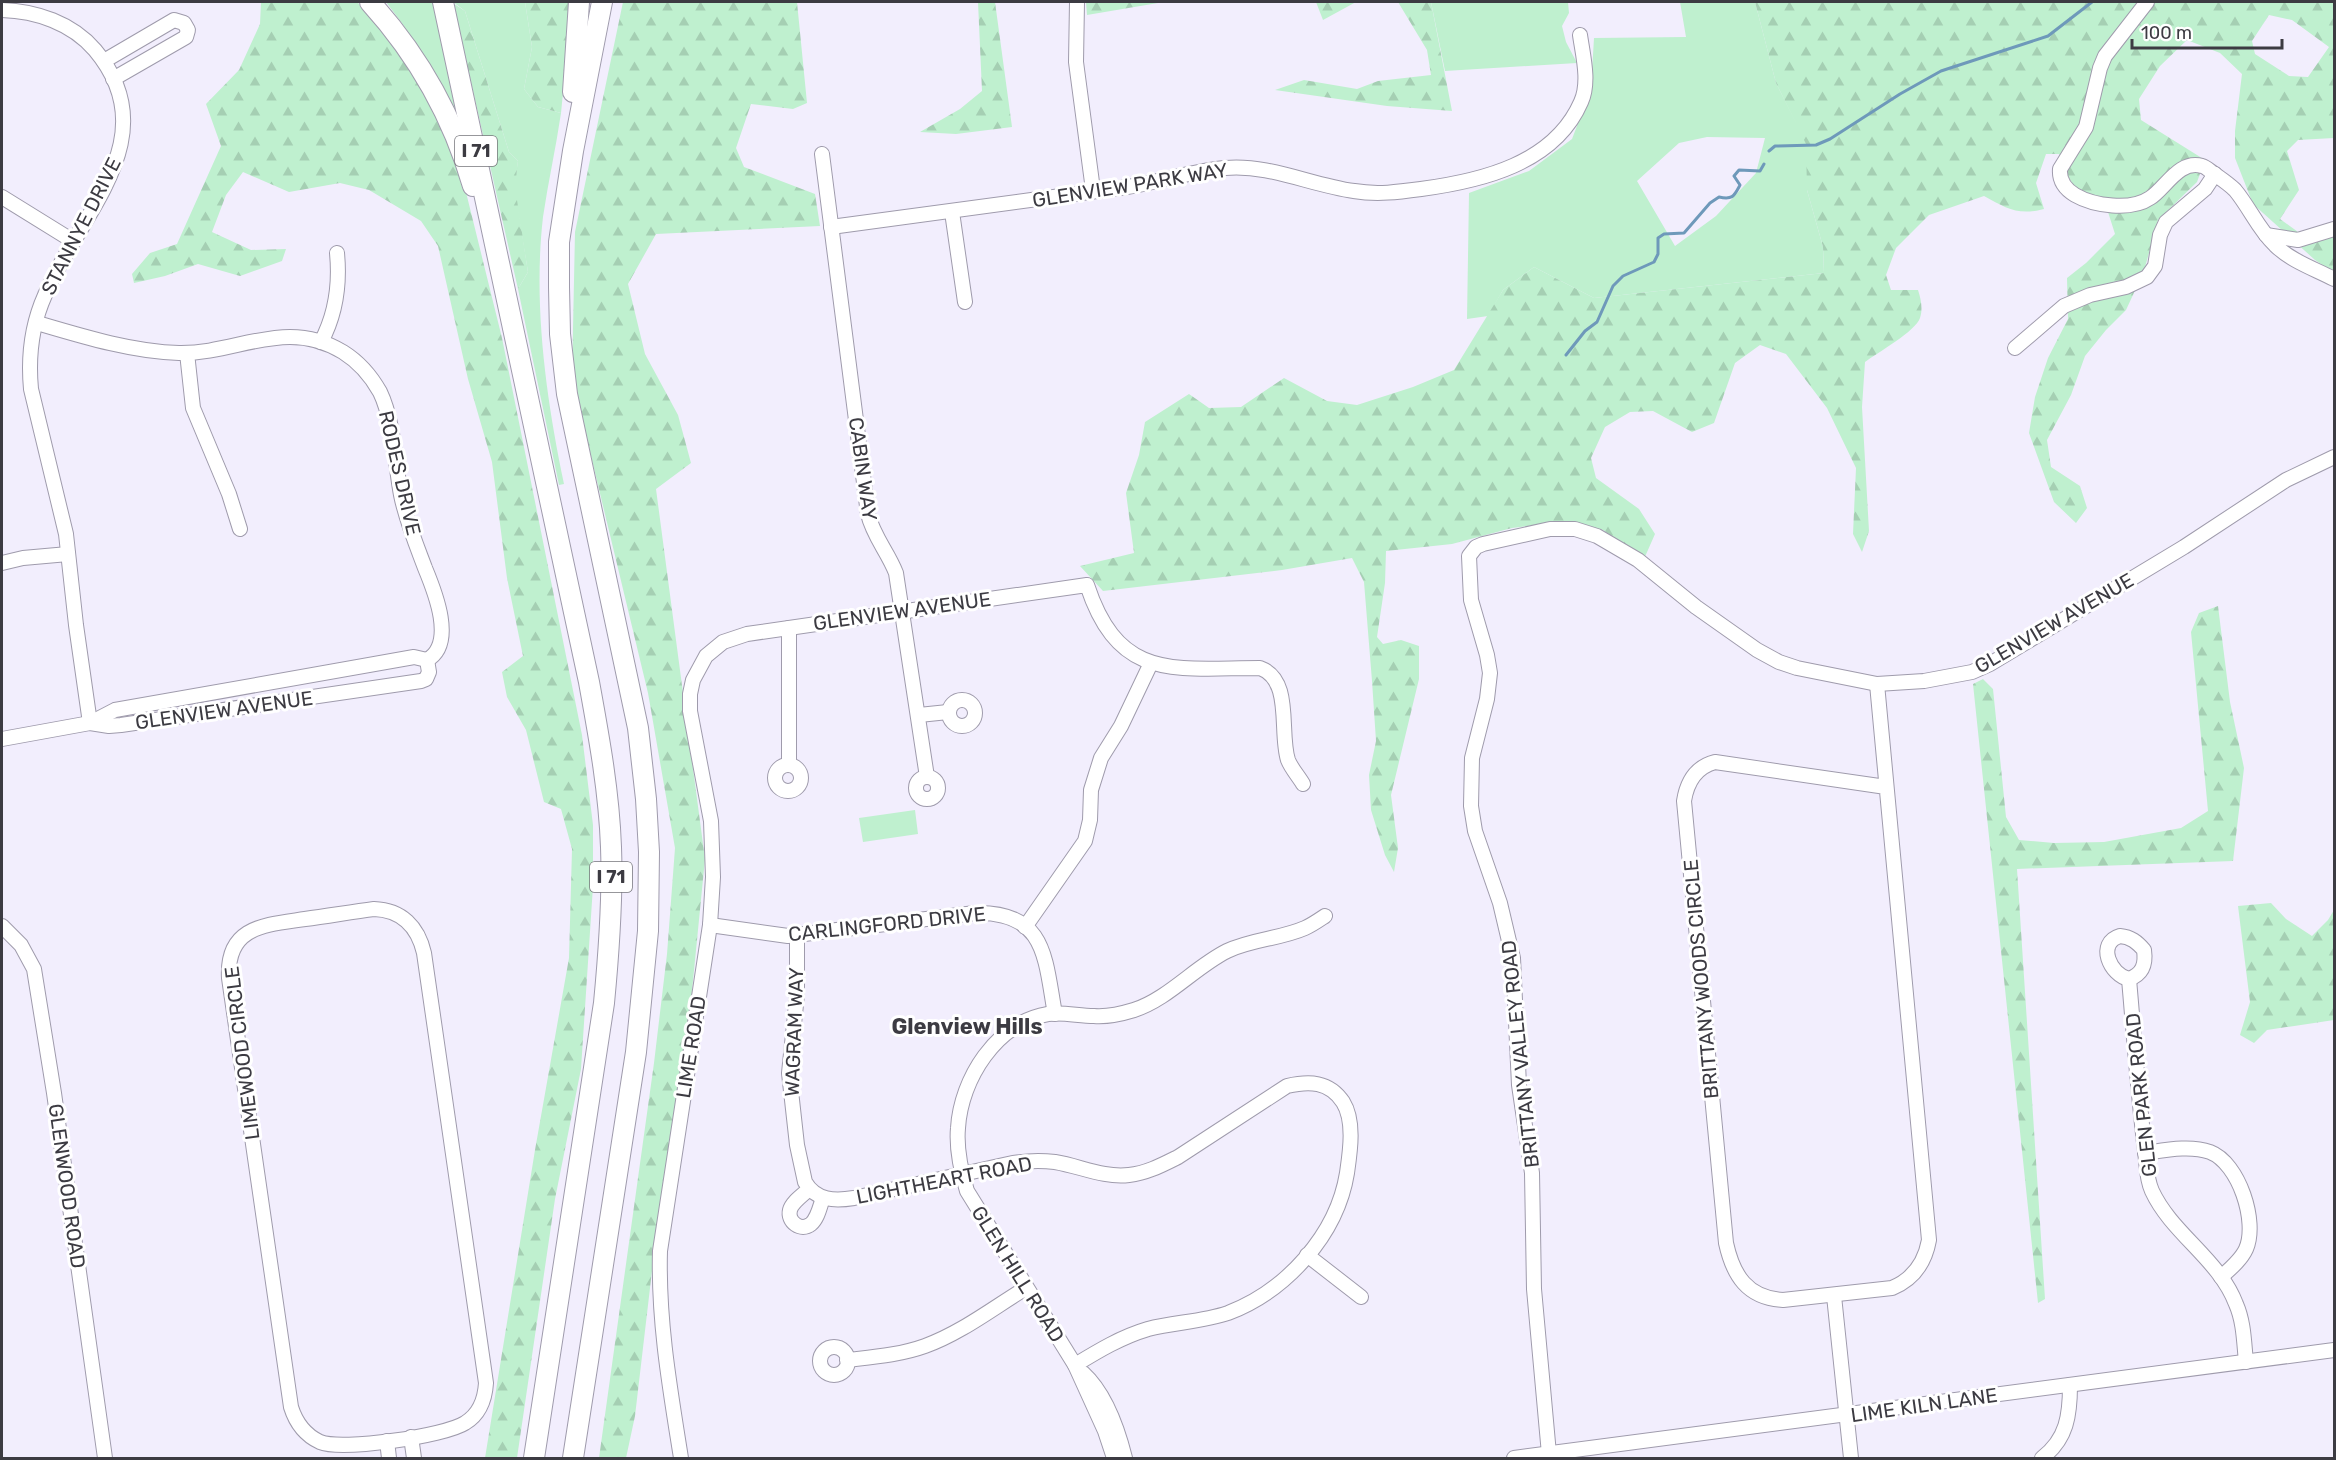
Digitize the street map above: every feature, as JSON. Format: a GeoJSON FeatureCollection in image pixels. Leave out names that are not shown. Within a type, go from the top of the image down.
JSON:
{"type":"FeatureCollection","features":[{"type":"Feature","properties":{"kind":"highway"},"geometry":{"type":"LineString","coordinates":[[370,2],[408,48],[430,83],[446,115],[471,180],[507,301]]}},
{"type":"Feature","properties":{"kind":"highway","name":"I 71"},"geometry":{"type":"LineString","coordinates":[[443,2],[599,733],[611,845],[610,943],[604,1003],[534,1458]]}},
{"type":"Feature","properties":{"kind":"highway"},"geometry":{"type":"LineString","coordinates":[[559,243],[554,227],[573,100],[579,2]]}},
{"type":"Feature","properties":{"kind":"highway","name":"I 71"},"geometry":{"type":"LineString","coordinates":[[573,1458],[642,1005],[650,864],[638,728],[567,394],[560,334],[559,243],[573,151],[602,2]]}},
{"type":"Feature","properties":{"kind":"street"},"geometry":{"type":"LineString","coordinates":[[1077,2],[1076,62],[1093,190]]}},
{"type":"Feature","properties":{"kind":"street"},"geometry":{"type":"LineString","coordinates":[[2147,2],[2105,56],[2086,127],[2060,169],[2062,182],[2071,192],[2080,197],[2103,203],[2131,205],[2153,196],[2182,169],[2202,166],[2234,189],[2266,235],[2286,254],[2334,279]]}},
{"type":"Feature","properties":{"kind":"street","name":"STANNYE DRIVE"},"geometry":{"type":"LineString","coordinates":[[2,10],[21,11],[50,19],[88,42],[104,61],[113,79],[122,109],[122,143],[111,177],[73,241],[44,297],[31,344],[28,367],[31,389],[61,507],[90,723]]}},
{"type":"Feature","properties":{"kind":"street"},"geometry":{"type":"LineString","coordinates":[[104,61],[174,20],[184,23],[188,30],[186,37],[113,79]]}},
{"type":"Feature","properties":{"kind":"street","name":"GLENVIEW PARK WAY"},"geometry":{"type":"LineString","coordinates":[[831,227],[1128,187],[1227,168],[1270,171],[1355,192],[1390,193],[1453,186],[1508,169],[1529,158],[1563,132],[1582,100],[1585,73],[1580,35]]}},
{"type":"Feature","properties":{"kind":"street","name":"CABIN WAY"},"geometry":{"type":"LineString","coordinates":[[822,154],[868,514],[875,536],[892,562],[896,573],[927,777]]}},
{"type":"Feature","properties":{"kind":"street"},"geometry":{"type":"LineString","coordinates":[[2015,348],[2064,306],[2090,295],[2126,287],[2147,277],[2155,266],[2160,235],[2166,222],[2205,189],[2215,174]]}},
{"type":"Feature","properties":{"kind":"street"},"geometry":{"type":"LineString","coordinates":[[2,197],[73,241]]}},
{"type":"Feature","properties":{"kind":"street"},"geometry":{"type":"LineString","coordinates":[[952,212],[965,302]]}},
{"type":"Feature","properties":{"kind":"street"},"geometry":{"type":"LineString","coordinates":[[2266,235],[2298,240],[2334,229]]}},
{"type":"Feature","properties":{"kind":"street"},"geometry":{"type":"LineString","coordinates":[[321,342],[333,312],[338,287],[338,253]]}},
{"type":"Feature","properties":{"kind":"street","name":"RODES DRIVE"},"geometry":{"type":"LineString","coordinates":[[37,323],[141,349],[187,353],[281,336],[297,336],[321,342],[347,355],[365,370],[380,393],[386,408],[405,513],[429,578],[441,627],[439,650],[436,655],[427,660]]}},
{"type":"Feature","properties":{"kind":"street"},"geometry":{"type":"LineString","coordinates":[[187,353],[193,408],[229,494],[240,529]]}},
{"type":"Feature","properties":{"kind":"street","name":"GLENVIEW AVENUE"},"geometry":{"type":"LineString","coordinates":[[1469,556],[1476,547],[1483,544],[1550,528],[1583,531],[1597,536],[1638,560],[1696,607],[1757,650],[1779,662],[1797,668],[1877,684],[1924,681],[1980,669],[2184,547],[2286,480],[2334,456]]}},
{"type":"Feature","properties":{"kind":"street"},"geometry":{"type":"LineString","coordinates":[[2,563],[23,558],[68,554]]}},
{"type":"Feature","properties":{"kind":"street","name":"BRITTANY VALLEY ROAD"},"geometry":{"type":"LineString","coordinates":[[1469,556],[1471,600],[1490,673],[1487,699],[1472,758],[1471,806],[1475,831],[1500,903],[1513,958],[1519,1085],[1532,1173],[1534,1288],[1549,1454]]}},
{"type":"Feature","properties":{"kind":"street","name":"GLENVIEW AVENUE"},"geometry":{"type":"LineString","coordinates":[[718,645],[747,634],[1087,585],[1101,621],[1113,638],[1138,658],[1151,663]]}},
{"type":"Feature","properties":{"kind":"street"},"geometry":{"type":"LineString","coordinates":[[789,628],[789,765]]}},
{"type":"Feature","properties":{"kind":"street","name":"LIME ROAD"},"geometry":{"type":"LineString","coordinates":[[681,1458],[661,1322],[660,1251],[710,925],[714,861],[711,821],[690,711],[690,694],[699,667],[706,656],[718,645]]}},
{"type":"Feature","properties":{"kind":"street"},"geometry":{"type":"LineString","coordinates":[[90,723],[115,710],[414,657],[427,660]]}},
{"type":"Feature","properties":{"kind":"street","name":"GLENVIEW AVENUE"},"geometry":{"type":"LineString","coordinates":[[2,740],[90,723],[109,726],[126,724],[421,681],[426,679],[429,672],[427,660]]}},
{"type":"Feature","properties":{"kind":"street"},"geometry":{"type":"LineString","coordinates":[[1055,1014],[1045,955],[1038,941],[1025,927],[1085,841],[1090,820],[1091,790],[1101,758],[1121,726],[1151,663],[1163,667],[1260,668],[1271,675],[1279,684],[1288,761],[1304,784]]}},
{"type":"Feature","properties":{"kind":"street","name":"BRITTANY WOODS CIRCLE"},"geometry":{"type":"LineString","coordinates":[[1877,684],[1924,1166],[1929,1240],[1924,1260],[1908,1280],[1885,1290],[1783,1300],[1769,1298],[1757,1294],[1746,1285],[1730,1261],[1726,1243],[1684,801],[1686,788],[1700,769],[1716,762],[1886,787]]}},
{"type":"Feature","properties":{"kind":"street"},"geometry":{"type":"LineString","coordinates":[[919,715],[948,712]]}},
{"type":"Feature","properties":{"kind":"street","name":"LIMEWOOD CIRCLE"},"geometry":{"type":"LineString","coordinates":[[374,909],[385,910],[408,921],[417,933],[422,946],[486,1383],[483,1402],[477,1412],[465,1423],[445,1431],[411,1437],[337,1445],[323,1443],[307,1434],[296,1420],[291,1407],[229,969],[231,956],[237,944],[248,932],[263,925],[374,909]]}},
{"type":"Feature","properties":{"kind":"street","name":"CARLINGFORD DRIVE"},"geometry":{"type":"LineString","coordinates":[[710,925],[797,936],[975,913],[1004,915],[1025,927]]}},
{"type":"Feature","properties":{"kind":"street","name":"GLEN HILL ROAD"},"geometry":{"type":"LineString","coordinates":[[1118,1453],[1118,1433],[1098,1405],[1087,1377],[1075,1365],[972,1201],[962,1174],[958,1149],[958,1128],[966,1091],[975,1071],[988,1052],[1005,1035],[1029,1020],[1055,1014],[1097,1016],[1121,1014],[1137,1009],[1154,1001],[1202,965],[1228,951],[1254,941],[1305,928],[1325,916]]}},
{"type":"Feature","properties":{"kind":"street","name":"GLENWOOD ROAD"},"geometry":{"type":"LineString","coordinates":[[2,926],[21,945],[34,969],[61,1139],[102,1456]]}},
{"type":"Feature","properties":{"kind":"street","name":"WAGRAM WAY"},"geometry":{"type":"LineString","coordinates":[[797,936],[797,995],[789,1073],[790,1089],[801,1168],[805,1182],[816,1194]]}},
{"type":"Feature","properties":{"kind":"street","name":"GLEN PARK ROAD"},"geometry":{"type":"LineString","coordinates":[[2129,979],[2149,1182],[2160,1205],[2221,1277],[2237,1305],[2246,1362]]}},
{"type":"Feature","properties":{"kind":"street","name":"LIGHTHEART ROAD"},"geometry":{"type":"LineString","coordinates":[[816,1194],[834,1200],[846,1199],[1030,1161],[1057,1163],[1121,1176],[1140,1173],[1159,1167],[1178,1157],[1287,1086],[1304,1082],[1315,1083],[1333,1090],[1346,1107],[1349,1159],[1346,1179],[1333,1214],[1320,1238],[1307,1255]]}},
{"type":"Feature","properties":{"kind":"street"},"geometry":{"type":"LineString","coordinates":[[2145,1153],[2193,1149],[2209,1151],[2224,1159],[2235,1175],[2247,1209],[2250,1236],[2246,1251],[2221,1277]]}},
{"type":"Feature","properties":{"kind":"street"},"geometry":{"type":"LineString","coordinates":[[1075,1365],[1110,1344],[1147,1330],[1211,1318],[1249,1303],[1272,1289],[1307,1255],[1361,1297]]}},
{"type":"Feature","properties":{"kind":"street"},"geometry":{"type":"LineString","coordinates":[[847,1360],[899,1353],[924,1346],[958,1330],[1026,1287]]}},
{"type":"Feature","properties":{"kind":"street"},"geometry":{"type":"LineString","coordinates":[[1834,1296],[1851,1458]]}},
{"type":"Feature","properties":{"kind":"street","name":"LIME KILN LANE"},"geometry":{"type":"LineString","coordinates":[[1514,1458],[2334,1350]]}},
{"type":"Feature","properties":{"kind":"street"},"geometry":{"type":"LineString","coordinates":[[2042,1458],[2059,1443],[2066,1425],[2070,1412],[2070,1385]]}},
{"type":"Feature","properties":{"kind":"street"},"geometry":{"type":"LineString","coordinates":[[411,1437],[414,1458]]}},
{"type":"Feature","properties":{"kind":"street"},"geometry":{"type":"LineString","coordinates":[[387,1441],[389,1458]]}},
{"type":"Feature","properties":{"kind":"green space"},"geometry":{"type":"Polygon","coordinates":[[[261,2],[357,2],[391,33],[438,109],[462,176],[502,338],[582,735],[593,825],[593,886],[581,1069],[555,1199],[517,1458],[485,1458],[569,958],[572,849],[561,809],[544,802],[526,730],[507,697],[502,672],[523,656],[507,578],[492,462],[468,379],[438,246],[421,221],[369,190],[340,183],[289,192],[243,172],[226,195],[212,232],[251,250],[286,249],[282,261],[240,276],[198,264],[165,276],[134,283],[132,274],[150,253],[177,244],[221,146],[206,104],[239,70],[260,24],[261,2]]]}},
{"type":"Feature","properties":{"kind":"green space"},"geometry":{"type":"Polygon","coordinates":[[[386,2],[435,2],[462,119],[457,121],[404,26],[386,2]]]}},
{"type":"Feature","properties":{"kind":"green space"},"geometry":{"type":"Polygon","coordinates":[[[453,2],[525,2],[532,47],[524,89],[538,107],[561,113],[543,217],[540,283],[547,385],[564,484],[559,485],[518,289],[528,272],[514,187],[518,161],[509,152],[465,11],[453,2]]]}},
{"type":"Feature","properties":{"kind":"green space"},"geometry":{"type":"Polygon","coordinates":[[[525,2],[572,2],[561,113],[538,107],[524,89],[532,47],[525,2]]]}},
{"type":"Feature","properties":{"kind":"green space"},"geometry":{"type":"Polygon","coordinates":[[[623,2],[797,2],[807,103],[793,109],[751,104],[736,148],[744,167],[815,194],[820,226],[656,234],[628,284],[645,354],[678,415],[691,463],[656,489],[705,859],[690,1011],[654,1254],[635,1416],[626,1458],[599,1458],[654,1063],[667,954],[675,848],[648,693],[572,377],[575,232],[623,2]]]}},
{"type":"Feature","properties":{"kind":"green space"},"geometry":{"type":"Polygon","coordinates":[[[978,2],[995,2],[1012,127],[956,134],[920,132],[960,109],[982,91],[978,2]]]}},
{"type":"Feature","properties":{"kind":"green space"},"geometry":{"type":"Polygon","coordinates":[[[1086,2],[1164,2],[1087,15],[1086,2]]]}},
{"type":"Feature","properties":{"kind":"green space"},"geometry":{"type":"Polygon","coordinates":[[[1316,2],[1356,2],[1323,20],[1316,2]]]}},
{"type":"Feature","properties":{"kind":"green space"},"geometry":{"type":"Polygon","coordinates":[[[1398,2],[1431,2],[1452,111],[1387,106],[1275,90],[1304,80],[1357,89],[1378,81],[1431,75],[1427,50],[1398,2]]]}},
{"type":"Feature","properties":{"kind":"green space"},"geometry":{"type":"Polygon","coordinates":[[[1431,2],[1568,2],[1569,13],[1562,26],[1566,42],[1577,63],[1445,71],[1431,2]]]}},
{"type":"Feature","properties":{"kind":"green space"},"geometry":{"type":"Polygon","coordinates":[[[1680,2],[1755,2],[1776,83],[1807,144],[1807,190],[1823,247],[1824,273],[1594,298],[1534,267],[1503,290],[1488,316],[1467,319],[1469,193],[1529,171],[1572,139],[1591,89],[1594,38],[1686,37],[1680,2]],[[1707,137],[1679,143],[1637,181],[1675,246],[1716,216],[1756,173],[1765,138],[1707,137]]]}},
{"type":"Feature","properties":{"kind":"green space"},"geometry":{"type":"Polygon","coordinates":[[[1755,2],[2334,2],[2334,138],[2298,140],[2287,151],[2299,190],[2280,219],[2305,237],[2334,224],[2334,273],[2315,260],[2253,204],[2235,158],[2235,131],[2242,74],[2220,53],[2187,40],[2160,66],[2139,99],[2141,120],[2205,160],[2197,182],[2158,220],[2144,271],[2126,310],[2085,356],[2071,395],[2047,440],[2051,467],[2080,486],[2087,508],[2076,523],[2054,502],[2029,433],[2035,397],[2048,358],[2068,319],[2067,278],[2115,234],[2108,212],[2077,191],[2066,173],[2059,154],[2046,154],[2036,183],[2044,209],[2027,212],[2012,210],[1984,196],[1929,215],[1896,248],[1886,275],[1891,290],[1918,290],[1921,311],[1920,318],[1911,329],[1896,342],[1865,362],[1862,407],[1869,531],[1862,552],[1853,534],[1856,468],[1827,408],[1786,354],[1760,345],[1735,363],[1714,423],[1692,432],[1653,411],[1630,412],[1605,427],[1591,458],[1596,478],[1639,509],[1655,534],[1644,559],[1603,530],[1565,521],[1512,528],[1452,544],[1386,551],[1385,583],[1377,637],[1383,644],[1401,640],[1419,646],[1419,679],[1391,795],[1398,848],[1394,872],[1385,855],[1371,810],[1369,775],[1376,741],[1372,681],[1364,582],[1352,558],[1282,570],[1103,591],[1080,566],[1134,553],[1126,493],[1139,455],[1145,422],[1189,394],[1209,408],[1241,407],[1284,378],[1327,401],[1357,405],[1413,387],[1454,370],[1503,290],[1534,267],[1594,298],[1824,273],[1823,247],[1807,190],[1806,144],[1776,83],[1755,2]],[[2269,15],[2252,41],[2255,54],[2289,76],[2308,77],[2329,47],[2292,20],[2269,15]]]}},
{"type":"Feature","properties":{"kind":"green space"},"geometry":{"type":"Polygon","coordinates":[[[453,3],[465,11],[509,152],[518,161],[515,187],[528,272],[518,289],[453,3]]]}},
{"type":"Feature","properties":{"kind":"green space"},"geometry":{"type":"Polygon","coordinates":[[[2218,606],[2230,702],[2244,768],[2233,861],[2017,869],[2045,1299],[2038,1303],[1973,684],[1983,679],[1993,689],[2006,817],[2019,840],[2054,843],[2104,842],[2181,828],[2208,811],[2191,632],[2199,613],[2218,606]]]}},
{"type":"Feature","properties":{"kind":"green space"},"geometry":{"type":"Polygon","coordinates":[[[915,810],[918,834],[863,842],[859,818],[915,810]]]}},
{"type":"Feature","properties":{"kind":"green space"},"geometry":{"type":"Polygon","coordinates":[[[2271,903],[2286,919],[2312,936],[2328,920],[2334,910],[2334,1020],[2267,1030],[2254,1043],[2240,1035],[2250,1002],[2238,906],[2271,903]]]}},
{"type":"Feature","properties":{"kind":"waterway"},"geometry":{"type":"LineString","coordinates":[[1769,151],[1775,146],[1816,145],[1830,139],[1900,94],[1941,71],[2048,36],[2092,2]]}},
{"type":"Feature","properties":{"kind":"waterway"},"geometry":{"type":"LineString","coordinates":[[1566,355],[1585,331],[1597,322],[1613,286],[1623,276],[1654,262],[1658,254],[1658,238],[1664,234],[1684,233],[1710,203],[1719,197],[1727,198],[1734,194],[1740,185],[1734,176],[1739,170],[1760,171],[1764,164]]}},
{"type":"Feature","properties":{"kind":"district","name":"Glenview Hills"},"geometry":{"type":"Point","coordinates":[967,1026]}}]}
